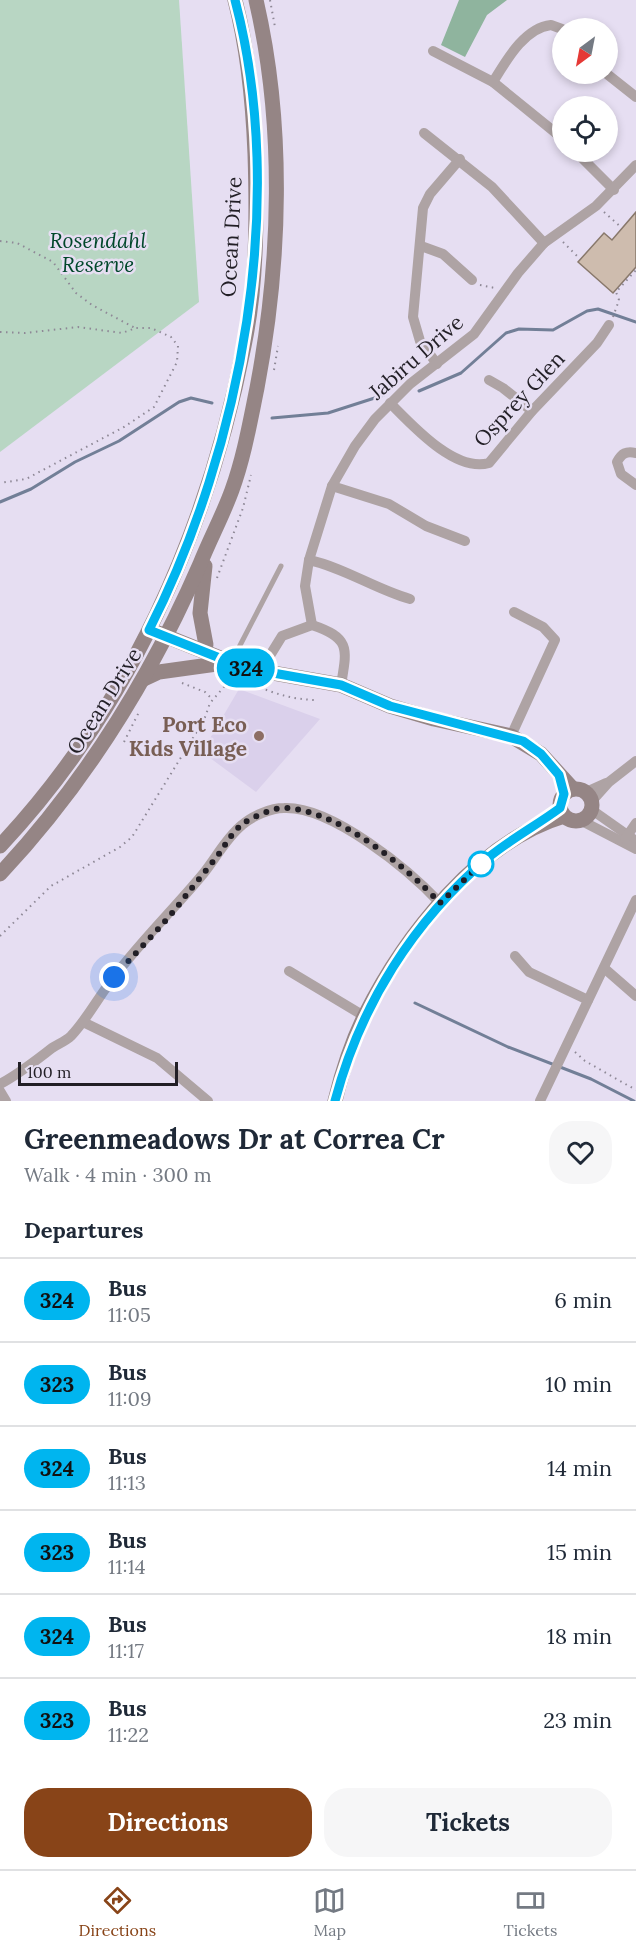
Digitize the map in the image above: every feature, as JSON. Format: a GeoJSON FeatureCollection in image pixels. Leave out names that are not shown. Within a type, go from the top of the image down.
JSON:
{"type":"FeatureCollection","features":[{"type":"Feature","properties":{"kind":"main road","name":"Ocean Drive"},"geometry":{"type":"LineString","coordinates":[[3,841],[81,746],[151,626],[181,560],[202,502],[229,411],[245,344],[253,273],[256,174],[244,35],[235,0]]}},
{"type":"Feature","properties":{"kind":"main road","name":"Ocean Drive"},"geometry":{"type":"LineString","coordinates":[[0,874],[64,801],[123,716],[169,633],[232,490],[246,440],[265,341],[274,261],[275,152],[264,48],[256,0]]}},
{"type":"Feature","properties":{"kind":"main road"},"geometry":{"type":"LineString","coordinates":[[205,551],[200,613],[206,645]]}},
{"type":"Feature","properties":{"kind":"main road"},"geometry":{"type":"LineString","coordinates":[[151,626],[257,669],[341,685],[390,706],[434,719],[511,736],[532,746],[559,775],[577,804],[490,856],[440,903],[399,958],[364,1016],[335,1101]]}},
{"type":"Feature","properties":{"kind":"main road"},"geometry":{"type":"LineString","coordinates":[[169,633],[206,645],[232,660]]}},
{"type":"Feature","properties":{"kind":"main road"},"geometry":{"type":"LineString","coordinates":[[144,680],[159,672],[232,660]]}},
{"type":"Feature","properties":{"kind":"street"},"geometry":{"type":"LineString","coordinates":[[494,82],[504,64],[533,31],[552,25]]}},
{"type":"Feature","properties":{"kind":"street"},"geometry":{"type":"LineString","coordinates":[[433,51],[494,82],[552,130]]}},
{"type":"Feature","properties":{"kind":"street"},"geometry":{"type":"LineString","coordinates":[[618,83],[636,97]]}},
{"type":"Feature","properties":{"kind":"street"},"geometry":{"type":"LineString","coordinates":[[424,133],[460,159],[492,187],[544,243]]}},
{"type":"Feature","properties":{"kind":"street"},"geometry":{"type":"LineString","coordinates":[[437,364],[420,341],[414,323],[426,200],[460,159]]}},
{"type":"Feature","properties":{"kind":"street"},"geometry":{"type":"LineString","coordinates":[[586,162],[614,190]]}},
{"type":"Feature","properties":{"kind":"street","name":"Jabiru Drive"},"geometry":{"type":"LineString","coordinates":[[312,625],[305,586],[309,560],[332,486],[355,446],[390,403],[474,334],[544,243],[596,206],[636,165]]}},
{"type":"Feature","properties":{"kind":"street"},"geometry":{"type":"LineString","coordinates":[[421,246],[443,254],[472,280]]}},
{"type":"Feature","properties":{"kind":"street","name":"Osprey Glen"},"geometry":{"type":"LineString","coordinates":[[390,403],[425,437],[444,451],[465,461],[482,465],[494,459],[532,411],[577,366],[609,325]]}},
{"type":"Feature","properties":{"kind":"street"},"geometry":{"type":"LineString","coordinates":[[489,380],[532,411]]}},
{"type":"Feature","properties":{"kind":"street"},"geometry":{"type":"LineString","coordinates":[[636,453],[629,451],[621,455],[617,462],[621,474],[636,485]]}},
{"type":"Feature","properties":{"kind":"street"},"geometry":{"type":"LineString","coordinates":[[332,486],[389,504],[426,526],[465,541]]}},
{"type":"Feature","properties":{"kind":"street"},"geometry":{"type":"LineString","coordinates":[[309,560],[327,564],[410,599]]}},
{"type":"Feature","properties":{"kind":"street"},"geometry":{"type":"LineString","coordinates":[[511,736],[555,640],[543,627],[514,612]]}},
{"type":"Feature","properties":{"kind":"street"},"geometry":{"type":"LineString","coordinates":[[257,669],[282,636],[312,625],[333,633],[343,643],[346,657],[341,685]]}},
{"type":"Feature","properties":{"kind":"street"},"geometry":{"type":"LineString","coordinates":[[636,762],[577,804],[629,839],[636,849]]}},
{"type":"Feature","properties":{"kind":"street"},"geometry":{"type":"LineString","coordinates":[[0,1084],[18,1075],[69,1038],[114,977],[176,909],[232,835],[244,823],[266,812],[284,808],[304,811],[362,838],[401,866],[440,903]]}},
{"type":"Feature","properties":{"kind":"street"},"geometry":{"type":"LineString","coordinates":[[629,839],[636,823]]}},
{"type":"Feature","properties":{"kind":"street"},"geometry":{"type":"LineString","coordinates":[[540,1101],[569,1049],[588,1000],[636,900]]}},
{"type":"Feature","properties":{"kind":"street"},"geometry":{"type":"LineString","coordinates":[[515,956],[529,972],[588,1000]]}},
{"type":"Feature","properties":{"kind":"street"},"geometry":{"type":"LineString","coordinates":[[604,968],[636,996]]}},
{"type":"Feature","properties":{"kind":"street"},"geometry":{"type":"LineString","coordinates":[[289,971],[364,1016]]}},
{"type":"Feature","properties":{"kind":"street"},"geometry":{"type":"LineString","coordinates":[[83,1022],[157,1058],[208,1101]]}},
{"type":"Feature","properties":{"kind":"street"},"geometry":{"type":"LineString","coordinates":[[0,1091],[6,1101]]}},
{"type":"Feature","properties":{"kind":"lane"},"geometry":{"type":"LineString","coordinates":[[232,660],[281,566]]}},
{"type":"Feature","properties":{"kind":"path"},"geometry":{"type":"LineString","coordinates":[[596,206],[622,228]]}},
{"type":"Feature","properties":{"kind":"path"},"geometry":{"type":"LineString","coordinates":[[557,234],[580,259]]}},
{"type":"Feature","properties":{"kind":"path"},"geometry":{"type":"LineString","coordinates":[[0,241],[17,243],[53,262],[76,293],[92,305],[136,328]]}},
{"type":"Feature","properties":{"kind":"path"},"geometry":{"type":"LineString","coordinates":[[616,309],[619,300],[616,292],[636,270]]}},
{"type":"Feature","properties":{"kind":"path"},"geometry":{"type":"LineString","coordinates":[[472,280],[486,287],[506,290]]}},
{"type":"Feature","properties":{"kind":"path"},"geometry":{"type":"LineString","coordinates":[[0,332],[25,333],[78,327],[122,333],[136,328],[151,328],[164,332],[178,346],[177,362],[154,407],[124,428],[26,479],[0,483]]}},
{"type":"Feature","properties":{"kind":"path"},"geometry":{"type":"LineString","coordinates":[[174,670],[178,680],[206,692],[213,700]]}},
{"type":"Feature","properties":{"kind":"path"},"geometry":{"type":"LineString","coordinates":[[0,936],[51,886],[120,847],[132,837],[204,720],[213,700],[230,680],[244,681],[279,696],[296,700],[318,700]]}},
{"type":"Feature","properties":{"kind":"path"},"geometry":{"type":"LineString","coordinates":[[124,742],[136,723],[142,705]]}},
{"type":"Feature","properties":{"kind":"path"},"geometry":{"type":"LineString","coordinates":[[569,1049],[585,1061],[636,1090]]}},
{"type":"Feature","properties":{"kind":"shaded area","name":"Port Eco Kids Village"},"geometry":{"type":"Polygon","coordinates":[[[239,689],[320,719],[256,792],[202,752],[239,689]]]}},
{"type":"Feature","properties":{"kind":"green space","name":"Rosendahl Reserve"},"geometry":{"type":"Polygon","coordinates":[[[0,0],[179,0],[199,302],[0,452],[0,0]]]}},
{"type":"Feature","properties":{"kind":"green space"},"geometry":{"type":"Polygon","coordinates":[[[459,0],[507,0],[487,15],[465,57],[441,45],[459,0]]]}},
{"type":"Feature","properties":{"kind":"building"},"geometry":{"type":"Polygon","coordinates":[[[636,212],[636,267],[613,293],[578,262],[604,233],[612,240],[636,212]]]}},
{"type":"Feature","properties":{"kind":"waterway"},"geometry":{"type":"LineString","coordinates":[[419,391],[461,373],[506,333],[519,329],[553,330],[587,311],[598,309],[636,322]]}},
{"type":"Feature","properties":{"kind":"waterway"},"geometry":{"type":"LineString","coordinates":[[272,418],[328,413],[384,395]]}},
{"type":"Feature","properties":{"kind":"waterway"},"geometry":{"type":"LineString","coordinates":[[0,502],[31,489],[75,462],[119,441],[179,402],[191,398],[212,403]]}},
{"type":"Feature","properties":{"kind":"waterway"},"geometry":{"type":"LineString","coordinates":[[415,1003],[508,1047],[591,1079],[634,1101]]}},
{"type":"Feature","properties":{"kind":"bus line","name":"324"},"geometry":{"type":"LineString","coordinates":[[235,0],[244,35],[253,120],[256,185],[253,273],[245,344],[229,411],[202,502],[181,560],[149,630],[245,668],[290,678],[341,685],[390,706],[476,730],[511,736],[532,746],[552,765],[559,775],[564,794],[560,801],[560,808],[544,822],[490,856],[469,875],[440,903],[410,942],[364,1016],[346,1063],[335,1101]]}},
{"type":"Feature","properties":{"kind":"place","name":"Port Eco Kids Village"},"geometry":{"type":"Point","coordinates":[259,736]}},
{"type":"Feature","properties":{"kind":"route"},"geometry":{"type":"LineString","coordinates":[[114,977],[176,909],[232,835],[244,823],[266,812],[284,808],[304,811],[362,838],[401,866],[440,903],[481,864]]}}]}
